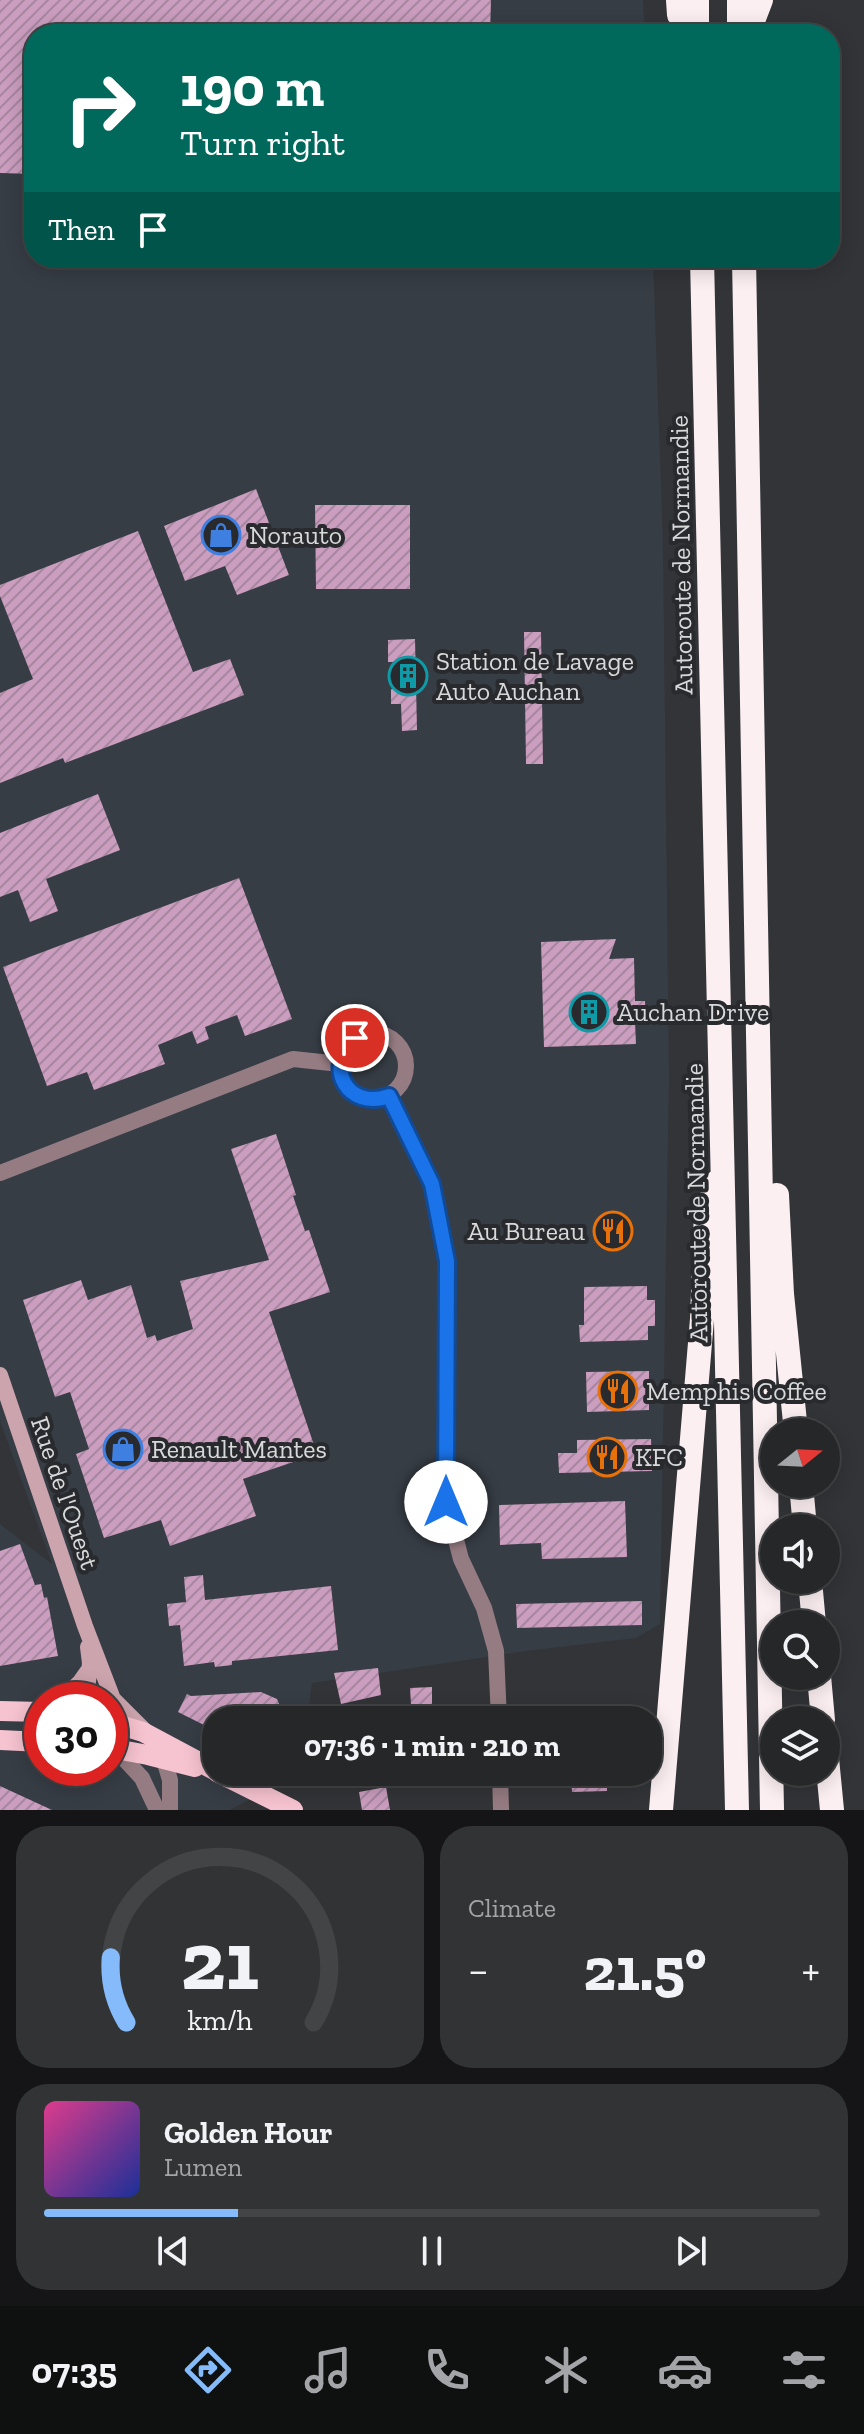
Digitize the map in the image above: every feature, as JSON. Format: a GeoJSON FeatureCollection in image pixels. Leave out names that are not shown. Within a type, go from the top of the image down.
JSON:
{"type":"FeatureCollection","features":[{"type":"Feature","properties":{"kind":"highway"},"geometry":{"type":"LineString","coordinates":[[678,0],[679,15],[688,24]]}},
{"type":"Feature","properties":{"kind":"highway"},"geometry":{"type":"LineString","coordinates":[[697,0],[697,24]]}},
{"type":"Feature","properties":{"kind":"highway"},"geometry":{"type":"LineString","coordinates":[[739,0],[739,24]]}},
{"type":"Feature","properties":{"kind":"highway"},"geometry":{"type":"LineString","coordinates":[[752,24],[761,0]]}},
{"type":"Feature","properties":{"kind":"highway","name":"Autoroute de Normandie"},"geometry":{"type":"LineString","coordinates":[[702,268],[737,1810]]}},
{"type":"Feature","properties":{"kind":"highway"},"geometry":{"type":"LineString","coordinates":[[744,268],[772,1810]]}},
{"type":"Feature","properties":{"kind":"highway"},"geometry":{"type":"LineString","coordinates":[[760,1126],[776,1185],[782,1294],[795,1418]]}},
{"type":"Feature","properties":{"kind":"highway"},"geometry":{"type":"LineString","coordinates":[[661,1810],[702,1319],[706,1212],[723,1167]]}},
{"type":"Feature","properties":{"kind":"highway"},"geometry":{"type":"LineString","coordinates":[[830,1786],[832,1810]]}},
{"type":"Feature","properties":{"kind":"main road","name":"Rue de l'Ouest"},"geometry":{"type":"LineString","coordinates":[[0,1375],[85,1626]]}},
{"type":"Feature","properties":{"kind":"main road"},"geometry":{"type":"LineString","coordinates":[[85,1626],[90,1663],[88,1682]]}},
{"type":"Feature","properties":{"kind":"main road"},"geometry":{"type":"LineString","coordinates":[[85,1626],[105,1682]]}},
{"type":"Feature","properties":{"kind":"main road"},"geometry":{"type":"LineString","coordinates":[[80,1682],[90,1663]]}},
{"type":"Feature","properties":{"kind":"main road"},"geometry":{"type":"LineString","coordinates":[[0,1711],[24,1711]]}},
{"type":"Feature","properties":{"kind":"main road"},"geometry":{"type":"LineString","coordinates":[[128,1719],[158,1748]]}},
{"type":"Feature","properties":{"kind":"main road"},"geometry":{"type":"LineString","coordinates":[[128,1732],[202,1767]]}},
{"type":"Feature","properties":{"kind":"main road"},"geometry":{"type":"LineString","coordinates":[[0,1740],[24,1741]]}},
{"type":"Feature","properties":{"kind":"main road"},"geometry":{"type":"LineString","coordinates":[[128,1748],[158,1748]]}},
{"type":"Feature","properties":{"kind":"main road"},"geometry":{"type":"LineString","coordinates":[[243,1786],[293,1810]]}},
{"type":"Feature","properties":{"kind":"street"},"geometry":{"type":"LineString","coordinates":[[375,1032],[394,1040],[404,1054],[406,1071],[398,1089],[379,1099],[358,1096],[348,1088],[341,1077],[340,1064],[347,1045],[355,1038],[375,1032]]}},
{"type":"Feature","properties":{"kind":"street"},"geometry":{"type":"LineString","coordinates":[[0,1173],[293,1059],[340,1064]]}},
{"type":"Feature","properties":{"kind":"street"},"geometry":{"type":"LineString","coordinates":[[389,1096],[432,1184],[447,1261],[446,1502],[461,1559],[484,1608],[496,1651],[498,1706]]}},
{"type":"Feature","properties":{"kind":"street"},"geometry":{"type":"LineString","coordinates":[[142,1778],[158,1748]]}},
{"type":"Feature","properties":{"kind":"street"},"geometry":{"type":"LineString","coordinates":[[158,1748],[171,1784],[170,1810]]}},
{"type":"Feature","properties":{"kind":"street"},"geometry":{"type":"LineString","coordinates":[[128,1764],[142,1778],[157,1810]]}},
{"type":"Feature","properties":{"kind":"street"},"geometry":{"type":"LineString","coordinates":[[171,1784],[180,1773],[202,1772]]}},
{"type":"Feature","properties":{"kind":"street"},"geometry":{"type":"LineString","coordinates":[[500,1786],[501,1810]]}},
{"type":"Feature","properties":{"kind":"shaded area"},"geometry":{"type":"Polygon","coordinates":[[[0,0],[643,0],[644,24],[24,24],[24,268],[653,268],[663,543],[669,1077],[660,1624],[636,1638],[312,1683],[309,1706],[202,1706],[202,1786],[274,1786],[230,1810],[0,1810],[0,1524],[52,1564],[0,1421],[0,0]]]}},
{"type":"Feature","properties":{"kind":"building"},"geometry":{"type":"Polygon","coordinates":[[[0,0],[491,0],[490,24],[24,24],[24,174],[0,173],[0,0]]]}},
{"type":"Feature","properties":{"kind":"building","name":"Norauto"},"geometry":{"type":"Polygon","coordinates":[[[256,489],[289,575],[237,595],[225,566],[185,581],[164,526],[256,489]]]}},
{"type":"Feature","properties":{"kind":"building"},"geometry":{"type":"Polygon","coordinates":[[[315,505],[410,505],[410,589],[316,589],[315,505]]]}},
{"type":"Feature","properties":{"kind":"building"},"geometry":{"type":"Polygon","coordinates":[[[138,531],[193,672],[230,659],[244,695],[65,763],[63,758],[0,783],[0,693],[33,679],[0,596],[0,585],[138,531]]]}},
{"type":"Feature","properties":{"kind":"building"},"geometry":{"type":"Polygon","coordinates":[[[524,632],[541,632],[543,764],[526,764],[524,632]]]}},
{"type":"Feature","properties":{"kind":"building","name":"Station de Lavage Auto Auchan"},"geometry":{"type":"Polygon","coordinates":[[[415,639],[417,730],[402,731],[401,704],[391,704],[391,689],[401,690],[401,662],[388,662],[388,640],[415,639]]]}},
{"type":"Feature","properties":{"kind":"building"},"geometry":{"type":"Polygon","coordinates":[[[98,794],[120,850],[46,879],[58,911],[30,922],[18,890],[0,897],[0,833],[98,794]]]}},
{"type":"Feature","properties":{"kind":"building"},"geometry":{"type":"Polygon","coordinates":[[[239,878],[292,1019],[245,1036],[237,1015],[205,1027],[209,1039],[197,1044],[192,1031],[158,1045],[165,1064],[94,1090],[87,1072],[47,1086],[3,967],[239,878]]]}},
{"type":"Feature","properties":{"kind":"building","name":"Auchan Drive"},"geometry":{"type":"Polygon","coordinates":[[[616,939],[609,959],[634,958],[635,1001],[645,1001],[646,1022],[635,1022],[636,1044],[544,1047],[541,942],[616,939]]]}},
{"type":"Feature","properties":{"kind":"building"},"geometry":{"type":"Polygon","coordinates":[[[276,1134],[296,1195],[293,1196],[305,1231],[309,1230],[330,1292],[269,1312],[317,1454],[243,1479],[256,1516],[170,1546],[161,1520],[104,1538],[76,1454],[89,1449],[70,1392],[55,1397],[23,1300],[81,1280],[88,1300],[131,1285],[147,1338],[155,1335],[157,1341],[193,1329],[180,1281],[269,1260],[231,1149],[276,1134]]]}},
{"type":"Feature","properties":{"kind":"building"},"geometry":{"type":"Polygon","coordinates":[[[647,1286],[647,1300],[655,1300],[655,1326],[648,1326],[648,1340],[580,1342],[579,1325],[584,1325],[584,1287],[647,1286]]]}},
{"type":"Feature","properties":{"kind":"building","name":"Memphis Coffee"},"geometry":{"type":"Polygon","coordinates":[[[649,1371],[649,1410],[587,1412],[586,1372],[649,1371]]]}},
{"type":"Feature","properties":{"kind":"building","name":"KFC"},"geometry":{"type":"Polygon","coordinates":[[[651,1439],[652,1471],[559,1473],[558,1453],[577,1453],[577,1440],[651,1439]]]}},
{"type":"Feature","properties":{"kind":"building"},"geometry":{"type":"Polygon","coordinates":[[[625,1501],[627,1557],[542,1559],[541,1543],[500,1545],[499,1505],[625,1501]]]}},
{"type":"Feature","properties":{"kind":"building"},"geometry":{"type":"Polygon","coordinates":[[[20,1544],[35,1585],[41,1584],[44,1598],[47,1597],[58,1656],[0,1666],[0,1551],[20,1544]]]}},
{"type":"Feature","properties":{"kind":"building"},"geometry":{"type":"Polygon","coordinates":[[[203,1575],[205,1600],[331,1586],[338,1650],[232,1661],[232,1665],[215,1667],[214,1662],[184,1666],[180,1625],[169,1626],[167,1604],[186,1602],[184,1577],[203,1575]]]}},
{"type":"Feature","properties":{"kind":"building"},"geometry":{"type":"Polygon","coordinates":[[[642,1601],[642,1625],[517,1628],[516,1604],[642,1601]]]}},
{"type":"Feature","properties":{"kind":"building"},"geometry":{"type":"Polygon","coordinates":[[[378,1668],[381,1695],[341,1704],[334,1673],[378,1668]]]}},
{"type":"Feature","properties":{"kind":"building"},"geometry":{"type":"Polygon","coordinates":[[[432,1687],[432,1706],[411,1705],[410,1688],[432,1687]]]}},
{"type":"Feature","properties":{"kind":"building"},"geometry":{"type":"Polygon","coordinates":[[[261,1692],[277,1699],[280,1706],[202,1706],[202,1724],[178,1712],[187,1694],[261,1692]]]}},
{"type":"Feature","properties":{"kind":"building"},"geometry":{"type":"Polygon","coordinates":[[[0,1786],[52,1810],[0,1810],[0,1786]]]}},
{"type":"Feature","properties":{"kind":"building"},"geometry":{"type":"Polygon","coordinates":[[[572,1786],[607,1786],[607,1791],[572,1792],[572,1786]]]}},
{"type":"Feature","properties":{"kind":"building"},"geometry":{"type":"Polygon","coordinates":[[[386,1787],[390,1810],[362,1810],[359,1792],[386,1787]]]}},
{"type":"Feature","properties":{"kind":"place","name":"Norauto"},"geometry":{"type":"Point","coordinates":[221,535]}},
{"type":"Feature","properties":{"kind":"place","name":"Station de Lavage Auto Auchan"},"geometry":{"type":"Point","coordinates":[408,676]}},
{"type":"Feature","properties":{"kind":"place","name":"Auchan Drive"},"geometry":{"type":"Point","coordinates":[589,1012]}},
{"type":"Feature","properties":{"kind":"place","name":"Au Bureau"},"geometry":{"type":"Point","coordinates":[613,1231]}},
{"type":"Feature","properties":{"kind":"place","name":"Memphis Coffee"},"geometry":{"type":"Point","coordinates":[618,1391]}},
{"type":"Feature","properties":{"kind":"place","name":"Renault Mantes"},"geometry":{"type":"Point","coordinates":[123,1449]}},
{"type":"Feature","properties":{"kind":"place","name":"KFC"},"geometry":{"type":"Point","coordinates":[607,1457]}},
{"type":"Feature","properties":{"kind":"route"},"geometry":{"type":"LineString","coordinates":[[355,1038],[342,1054],[341,1077],[358,1096],[379,1099],[389,1096],[432,1184],[447,1261],[446,1502]]}}]}
